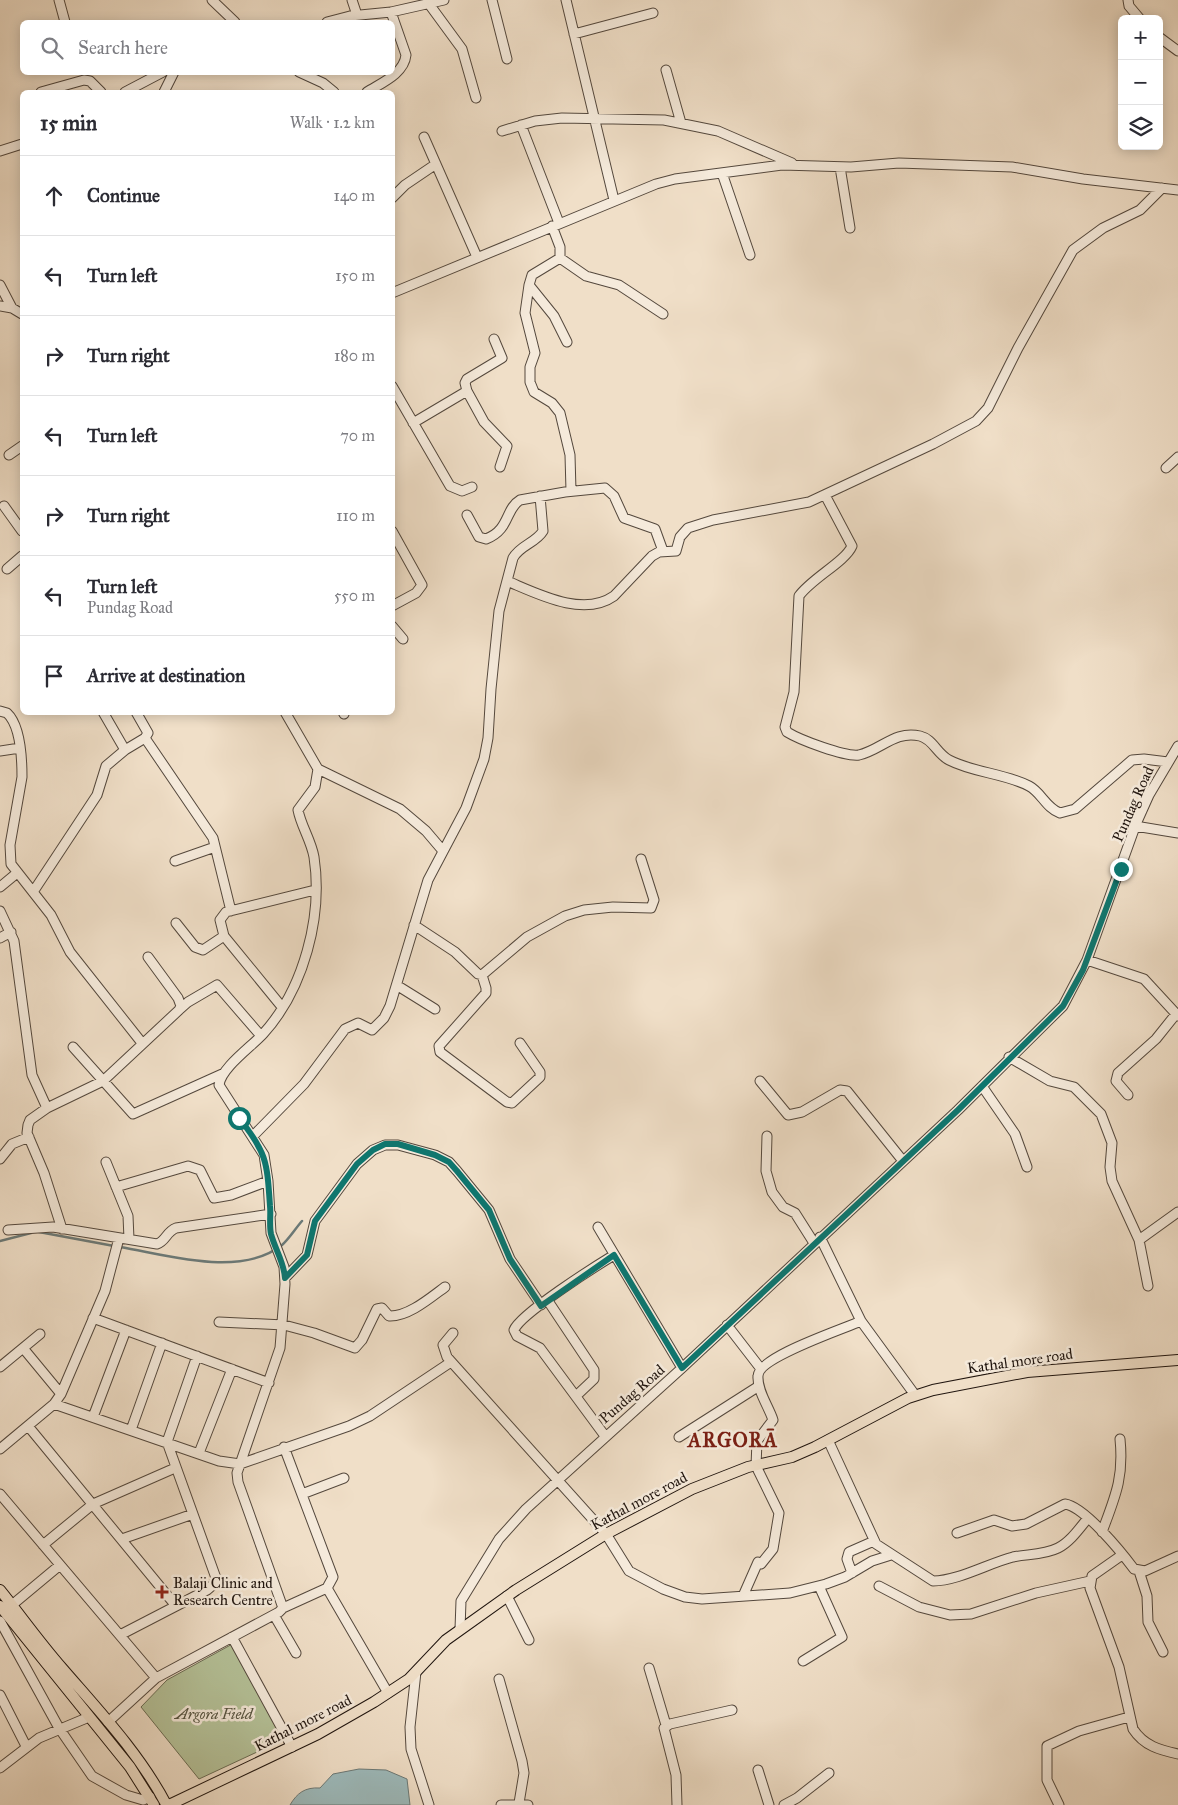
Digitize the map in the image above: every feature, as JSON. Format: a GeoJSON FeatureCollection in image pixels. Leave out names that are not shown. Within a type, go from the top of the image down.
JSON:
{"type":"FeatureCollection","features":[{"type":"Feature","properties":{"kind":"main road","name":"Kathal more road"},"geometry":{"type":"LineString","coordinates":[[166,1805],[318,1734],[388,1693],[416,1672],[446,1640],[507,1596],[606,1534],[692,1489],[756,1466],[792,1456],[828,1440],[915,1395],[988,1378],[1027,1372],[1178,1360]]}},
{"type":"Feature","properties":{"kind":"main road"},"geometry":{"type":"LineString","coordinates":[[0,1590],[141,1763],[166,1805]]}},
{"type":"Feature","properties":{"kind":"main road"},"geometry":{"type":"LineString","coordinates":[[0,1606],[130,1767],[152,1801]]}},
{"type":"Feature","properties":{"kind":"street"},"geometry":{"type":"LineString","coordinates":[[60,0],[65,20]]}},
{"type":"Feature","properties":{"kind":"street"},"geometry":{"type":"LineString","coordinates":[[212,0],[233,20]]}},
{"type":"Feature","properties":{"kind":"street"},"geometry":{"type":"LineString","coordinates":[[352,0],[357,15]]}},
{"type":"Feature","properties":{"kind":"street"},"geometry":{"type":"LineString","coordinates":[[403,0],[407,9]]}},
{"type":"Feature","properties":{"kind":"street"},"geometry":{"type":"LineString","coordinates":[[336,20],[357,15],[391,12],[444,0]]}},
{"type":"Feature","properties":{"kind":"street"},"geometry":{"type":"LineString","coordinates":[[492,0],[507,59]]}},
{"type":"Feature","properties":{"kind":"street"},"geometry":{"type":"LineString","coordinates":[[566,0],[614,200]]}},
{"type":"Feature","properties":{"kind":"street"},"geometry":{"type":"LineString","coordinates":[[1128,0],[1129,6],[1137,15]]}},
{"type":"Feature","properties":{"kind":"street"},"geometry":{"type":"LineString","coordinates":[[429,4],[462,49],[476,98]]}},
{"type":"Feature","properties":{"kind":"street"},"geometry":{"type":"LineString","coordinates":[[391,12],[394,20]]}},
{"type":"Feature","properties":{"kind":"street"},"geometry":{"type":"LineString","coordinates":[[574,34],[653,12]]}},
{"type":"Feature","properties":{"kind":"street"},"geometry":{"type":"LineString","coordinates":[[395,23],[406,55],[406,63],[402,69],[395,74]]}},
{"type":"Feature","properties":{"kind":"street"},"geometry":{"type":"LineString","coordinates":[[1163,40],[1178,52]]}},
{"type":"Feature","properties":{"kind":"street"},"geometry":{"type":"LineString","coordinates":[[666,70],[681,123]]}},
{"type":"Feature","properties":{"kind":"street"},"geometry":{"type":"LineString","coordinates":[[129,90],[157,75]]}},
{"type":"Feature","properties":{"kind":"street"},"geometry":{"type":"LineString","coordinates":[[165,90],[172,75]]}},
{"type":"Feature","properties":{"kind":"street"},"geometry":{"type":"LineString","coordinates":[[306,75],[323,83],[332,90]]}},
{"type":"Feature","properties":{"kind":"street"},"geometry":{"type":"LineString","coordinates":[[370,90],[393,75]]}},
{"type":"Feature","properties":{"kind":"street"},"geometry":{"type":"LineString","coordinates":[[48,90],[84,80],[90,81],[99,90]]}},
{"type":"Feature","properties":{"kind":"street"},"geometry":{"type":"LineString","coordinates":[[502,131],[547,119],[594,118],[681,123],[718,131],[794,164]]}},
{"type":"Feature","properties":{"kind":"street"},"geometry":{"type":"LineString","coordinates":[[521,125],[555,225],[560,247],[560,258]]}},
{"type":"Feature","properties":{"kind":"street"},"geometry":{"type":"LineString","coordinates":[[424,137],[477,257]]}},
{"type":"Feature","properties":{"kind":"street"},"geometry":{"type":"LineString","coordinates":[[0,150],[20,145]]}},
{"type":"Feature","properties":{"kind":"street"},"geometry":{"type":"LineString","coordinates":[[0,159],[10,148]]}},
{"type":"Feature","properties":{"kind":"street"},"geometry":{"type":"LineString","coordinates":[[395,291],[614,200],[665,181],[722,173],[794,164],[840,167],[899,163],[1012,167],[1083,179],[1178,190]]}},
{"type":"Feature","properties":{"kind":"street"},"geometry":{"type":"LineString","coordinates":[[395,195],[405,185],[436,164]]}},
{"type":"Feature","properties":{"kind":"street"},"geometry":{"type":"LineString","coordinates":[[840,167],[850,228]]}},
{"type":"Feature","properties":{"kind":"street"},"geometry":{"type":"LineString","coordinates":[[722,173],[750,255]]}},
{"type":"Feature","properties":{"kind":"street"},"geometry":{"type":"LineString","coordinates":[[507,581],[573,604],[597,602],[614,596],[652,556],[663,551],[670,553],[676,550],[684,531],[696,525],[745,513],[800,504],[825,495],[933,444],[985,414],[1018,348],[1073,250],[1103,228],[1140,210],[1162,188]]}},
{"type":"Feature","properties":{"kind":"street"},"geometry":{"type":"LineString","coordinates":[[560,258],[532,275],[528,285],[525,313],[535,353],[530,367],[530,382],[534,392],[552,403],[560,413],[570,455],[571,491]]}},
{"type":"Feature","properties":{"kind":"street"},"geometry":{"type":"LineString","coordinates":[[560,258],[586,276],[618,285],[663,314]]}},
{"type":"Feature","properties":{"kind":"street"},"geometry":{"type":"LineString","coordinates":[[0,285],[12,308]]}},
{"type":"Feature","properties":{"kind":"street"},"geometry":{"type":"LineString","coordinates":[[528,285],[554,316],[567,342]]}},
{"type":"Feature","properties":{"kind":"street"},"geometry":{"type":"LineString","coordinates":[[0,306],[12,308],[20,313]]}},
{"type":"Feature","properties":{"kind":"street"},"geometry":{"type":"LineString","coordinates":[[494,339],[502,358],[467,379],[465,383],[467,391],[484,422],[507,446],[500,467]]}},
{"type":"Feature","properties":{"kind":"street"},"geometry":{"type":"LineString","coordinates":[[395,391],[450,486],[462,491],[472,487]]}},
{"type":"Feature","properties":{"kind":"street"},"geometry":{"type":"LineString","coordinates":[[413,422],[467,391]]}},
{"type":"Feature","properties":{"kind":"street"},"geometry":{"type":"LineString","coordinates":[[9,455],[20,447]]}},
{"type":"Feature","properties":{"kind":"street"},"geometry":{"type":"LineString","coordinates":[[1166,468],[1178,457]]}},
{"type":"Feature","properties":{"kind":"street"},"geometry":{"type":"LineString","coordinates":[[467,515],[480,537],[486,539],[505,526],[517,502],[571,491],[609,489],[624,518],[655,530],[663,551]]}},
{"type":"Feature","properties":{"kind":"street"},"geometry":{"type":"LineString","coordinates":[[825,495],[852,546],[842,558],[806,586],[799,596],[794,692],[785,727],[787,732],[852,755],[865,753],[900,735],[920,736],[928,739],[948,760],[977,771],[1030,786],[1051,808],[1060,813],[1075,809],[1132,760],[1144,759],[1168,762]]}},
{"type":"Feature","properties":{"kind":"street"},"geometry":{"type":"LineString","coordinates":[[254,1136],[304,1084],[349,1025],[358,1023],[369,1030],[377,1026],[384,1018],[398,986],[428,880],[469,800],[486,747],[497,629],[507,581],[516,553],[537,538],[543,530],[540,496]]}},
{"type":"Feature","properties":{"kind":"street"},"geometry":{"type":"LineString","coordinates":[[4,506],[20,528]]}},
{"type":"Feature","properties":{"kind":"street"},"geometry":{"type":"LineString","coordinates":[[14,520],[20,516]]}},
{"type":"Feature","properties":{"kind":"street"},"geometry":{"type":"LineString","coordinates":[[395,536],[422,585],[416,593],[395,604]]}},
{"type":"Feature","properties":{"kind":"street"},"geometry":{"type":"LineString","coordinates":[[7,569],[20,558]]}},
{"type":"Feature","properties":{"kind":"street"},"geometry":{"type":"LineString","coordinates":[[395,630],[403,639]]}},
{"type":"Feature","properties":{"kind":"street"},"geometry":{"type":"LineString","coordinates":[[0,711],[11,716],[20,748],[22,777],[10,838],[10,858],[17,873],[51,915],[70,952],[142,1043]]}},
{"type":"Feature","properties":{"kind":"street"},"geometry":{"type":"LineString","coordinates":[[105,715],[126,750]]}},
{"type":"Feature","properties":{"kind":"street"},"geometry":{"type":"LineString","coordinates":[[33,892],[97,795],[106,766],[145,738],[148,732],[147,728],[138,715]]}},
{"type":"Feature","properties":{"kind":"street"},"geometry":{"type":"LineString","coordinates":[[287,715],[318,768],[400,809],[426,831],[443,851]]}},
{"type":"Feature","properties":{"kind":"street"},"geometry":{"type":"LineString","coordinates":[[145,738],[207,827],[215,847],[231,911]]}},
{"type":"Feature","properties":{"kind":"street","name":"Pundag Road"},"geometry":{"type":"LineString","coordinates":[[460,1629],[461,1601],[489,1554],[499,1539],[556,1480],[682,1368],[982,1086],[1009,1057],[1063,1006],[1087,960],[1135,826],[1178,746]]}},
{"type":"Feature","properties":{"kind":"street"},"geometry":{"type":"LineString","coordinates":[[0,751],[20,748]]}},
{"type":"Feature","properties":{"kind":"street"},"geometry":{"type":"LineString","coordinates":[[73,1047],[133,1114],[222,1074],[261,1036],[282,1007],[308,954],[314,923],[313,854],[298,810],[315,787],[318,768]]}},
{"type":"Feature","properties":{"kind":"street"},"geometry":{"type":"LineString","coordinates":[[1135,826],[1178,833]]}},
{"type":"Feature","properties":{"kind":"street"},"geometry":{"type":"LineString","coordinates":[[0,840],[10,838]]}},
{"type":"Feature","properties":{"kind":"street"},"geometry":{"type":"LineString","coordinates":[[175,861],[215,847]]}},
{"type":"Feature","properties":{"kind":"street"},"geometry":{"type":"LineString","coordinates":[[482,974],[527,937],[565,916],[584,910],[613,907],[651,908],[654,900],[641,859]]}},
{"type":"Feature","properties":{"kind":"street"},"geometry":{"type":"LineString","coordinates":[[0,887],[17,873]]}},
{"type":"Feature","properties":{"kind":"street"},"geometry":{"type":"LineString","coordinates":[[282,1007],[224,936],[221,917],[231,911],[315,890]]}},
{"type":"Feature","properties":{"kind":"street"},"geometry":{"type":"LineString","coordinates":[[0,911],[14,941],[32,1075],[47,1108]]}},
{"type":"Feature","properties":{"kind":"street"},"geometry":{"type":"LineString","coordinates":[[176,923],[199,950],[210,947],[224,936]]}},
{"type":"Feature","properties":{"kind":"street"},"geometry":{"type":"LineString","coordinates":[[414,925],[455,952],[478,974],[482,974]]}},
{"type":"Feature","properties":{"kind":"street"},"geometry":{"type":"LineString","coordinates":[[0,938],[10,932]]}},
{"type":"Feature","properties":{"kind":"street"},"geometry":{"type":"LineString","coordinates":[[148,957],[180,1002],[178,1010]]}},
{"type":"Feature","properties":{"kind":"street"},"geometry":{"type":"LineString","coordinates":[[1087,960],[1144,979],[1177,1015],[1156,1039],[1118,1074],[1116,1081],[1128,1095]]}},
{"type":"Feature","properties":{"kind":"street"},"geometry":{"type":"LineString","coordinates":[[482,974],[486,993],[447,1035],[439,1046],[440,1052],[510,1103],[514,1102],[540,1077],[540,1072],[520,1043]]}},
{"type":"Feature","properties":{"kind":"street"},"geometry":{"type":"LineString","coordinates":[[62,1228],[44,1173],[26,1130],[30,1120],[47,1108],[103,1081],[178,1010],[217,985],[261,1036]]}},
{"type":"Feature","properties":{"kind":"street"},"geometry":{"type":"LineString","coordinates":[[398,986],[435,1009]]}},
{"type":"Feature","properties":{"kind":"street"},"geometry":{"type":"LineString","coordinates":[[1009,1057],[1050,1081],[1074,1087],[1102,1114],[1112,1143],[1110,1168],[1114,1185],[1139,1240],[1148,1286]]}},
{"type":"Feature","properties":{"kind":"street"},"geometry":{"type":"LineString","coordinates":[[222,1074],[219,1085],[221,1091],[254,1136],[264,1154],[271,1214],[271,1232],[284,1267],[284,1325],[280,1348],[240,1464],[238,1482],[283,1608]]}},
{"type":"Feature","properties":{"kind":"street"},"geometry":{"type":"LineString","coordinates":[[760,1081],[788,1115],[802,1112],[840,1090],[847,1091],[903,1161]]}},
{"type":"Feature","properties":{"kind":"street"},"geometry":{"type":"LineString","coordinates":[[982,1086],[1015,1134],[1028,1166]]}},
{"type":"Feature","properties":{"kind":"street"},"geometry":{"type":"LineString","coordinates":[[768,1136],[766,1171],[772,1192],[783,1207],[795,1214],[817,1240],[861,1321],[915,1395]]}},
{"type":"Feature","properties":{"kind":"street"},"geometry":{"type":"LineString","coordinates":[[0,1159],[12,1144],[29,1137]]}},
{"type":"Feature","properties":{"kind":"street"},"geometry":{"type":"LineString","coordinates":[[285,1278],[307,1255],[315,1221],[357,1164],[373,1150],[385,1144],[398,1144],[435,1155],[449,1162],[489,1210],[510,1259],[594,1370],[594,1379],[576,1396]]}},
{"type":"Feature","properties":{"kind":"street"},"geometry":{"type":"LineString","coordinates":[[106,1162],[128,1216],[129,1239]]}},
{"type":"Feature","properties":{"kind":"street"},"geometry":{"type":"LineString","coordinates":[[116,1187],[188,1166],[200,1170],[214,1198],[231,1195],[268,1181]]}},
{"type":"Feature","properties":{"kind":"street"},"geometry":{"type":"LineString","coordinates":[[1139,1240],[1178,1212]]}},
{"type":"Feature","properties":{"kind":"street"},"geometry":{"type":"LineString","coordinates":[[8,1230],[37,1226],[62,1228],[119,1241],[129,1239],[156,1244],[164,1240],[170,1231],[176,1228],[271,1214]]}},
{"type":"Feature","properties":{"kind":"street"},"geometry":{"type":"LineString","coordinates":[[598,1226],[682,1368]]}},
{"type":"Feature","properties":{"kind":"street"},"geometry":{"type":"LineString","coordinates":[[0,1449],[54,1404],[61,1394],[108,1283],[119,1241]]}},
{"type":"Feature","properties":{"kind":"street"},"geometry":{"type":"LineString","coordinates":[[605,1436],[540,1348],[519,1338],[514,1332],[514,1327],[544,1303],[614,1255]]}},
{"type":"Feature","properties":{"kind":"street"},"geometry":{"type":"LineString","coordinates":[[219,1322],[284,1325],[314,1333],[354,1348],[362,1340],[377,1309],[382,1308],[389,1316],[397,1315],[411,1309],[445,1287]]}},
{"type":"Feature","properties":{"kind":"street"},"geometry":{"type":"LineString","coordinates":[[93,1318],[269,1383]]}},
{"type":"Feature","properties":{"kind":"street"},"geometry":{"type":"LineString","coordinates":[[743,1596],[760,1563],[773,1549],[779,1513],[756,1466],[758,1438],[773,1420],[759,1386],[758,1375],[761,1369],[806,1342],[861,1321]]}},
{"type":"Feature","properties":{"kind":"street"},"geometry":{"type":"LineString","coordinates":[[727,1325],[761,1369]]}},
{"type":"Feature","properties":{"kind":"street"},"geometry":{"type":"LineString","coordinates":[[92,1417],[126,1330]]}},
{"type":"Feature","properties":{"kind":"street"},"geometry":{"type":"LineString","coordinates":[[453,1333],[443,1345],[452,1362],[606,1534],[629,1571],[663,1589],[692,1598],[790,1592],[819,1586],[891,1555]]}},
{"type":"Feature","properties":{"kind":"street"},"geometry":{"type":"LineString","coordinates":[[0,1367],[40,1334]]}},
{"type":"Feature","properties":{"kind":"street"},"geometry":{"type":"LineString","coordinates":[[131,1430],[162,1344]]}},
{"type":"Feature","properties":{"kind":"street"},"geometry":{"type":"LineString","coordinates":[[23,1348],[61,1394]]}},
{"type":"Feature","properties":{"kind":"street"},"geometry":{"type":"LineString","coordinates":[[120,1635],[207,1590],[214,1584],[216,1578],[167,1442],[197,1356]]}},
{"type":"Feature","properties":{"kind":"street"},"geometry":{"type":"LineString","coordinates":[[54,1404],[219,1461],[240,1464],[331,1433],[370,1416],[452,1362]]}},
{"type":"Feature","properties":{"kind":"street"},"geometry":{"type":"LineString","coordinates":[[199,1453],[232,1369]]}},
{"type":"Feature","properties":{"kind":"street"},"geometry":{"type":"LineString","coordinates":[[680,1437],[759,1386]]}},
{"type":"Feature","properties":{"kind":"street"},"geometry":{"type":"LineString","coordinates":[[28,1426],[176,1606]]}},
{"type":"Feature","properties":{"kind":"street"},"geometry":{"type":"LineString","coordinates":[[1102,1532],[1120,1478],[1122,1463],[1120,1439]]}},
{"type":"Feature","properties":{"kind":"street"},"geometry":{"type":"LineString","coordinates":[[828,1440],[853,1489],[874,1541],[891,1555],[925,1578],[933,1581],[942,1581],[1012,1557],[1055,1549],[1069,1540],[1088,1518]]}},
{"type":"Feature","properties":{"kind":"street"},"geometry":{"type":"LineString","coordinates":[[108,1722],[156,1678],[274,1615],[283,1608],[327,1588],[332,1577],[331,1570],[284,1448]]}},
{"type":"Feature","properties":{"kind":"street"},"geometry":{"type":"LineString","coordinates":[[43,1544],[93,1504],[175,1468]]}},
{"type":"Feature","properties":{"kind":"street"},"geometry":{"type":"LineString","coordinates":[[302,1494],[344,1478]]}},
{"type":"Feature","properties":{"kind":"street"},"geometry":{"type":"LineString","coordinates":[[0,1494],[156,1678]]}},
{"type":"Feature","properties":{"kind":"street"},"geometry":{"type":"LineString","coordinates":[[957,1533],[994,1520],[1012,1526],[1026,1524],[1065,1504],[1076,1508],[1088,1518],[1134,1569],[1139,1571],[1151,1569],[1178,1556]]}},
{"type":"Feature","properties":{"kind":"street"},"geometry":{"type":"LineString","coordinates":[[122,1539],[193,1514]]}},
{"type":"Feature","properties":{"kind":"street"},"geometry":{"type":"LineString","coordinates":[[852,1573],[847,1559],[849,1552],[874,1541]]}},
{"type":"Feature","properties":{"kind":"street"},"geometry":{"type":"LineString","coordinates":[[1122,1555],[1098,1571],[1090,1581],[1090,1588],[1119,1667],[1133,1729],[1144,1742],[1156,1749],[1178,1754]]}},
{"type":"Feature","properties":{"kind":"street"},"geometry":{"type":"LineString","coordinates":[[12,1605],[60,1565]]}},
{"type":"Feature","properties":{"kind":"street"},"geometry":{"type":"LineString","coordinates":[[1139,1571],[1147,1596],[1148,1622],[1163,1652]]}},
{"type":"Feature","properties":{"kind":"street"},"geometry":{"type":"LineString","coordinates":[[879,1586],[919,1607],[950,1615],[971,1614],[1036,1593],[1090,1581]]}},
{"type":"Feature","properties":{"kind":"street"},"geometry":{"type":"LineString","coordinates":[[803,1661],[842,1637],[819,1586]]}},
{"type":"Feature","properties":{"kind":"street"},"geometry":{"type":"LineString","coordinates":[[327,1588],[388,1693]]}},
{"type":"Feature","properties":{"kind":"street"},"geometry":{"type":"LineString","coordinates":[[507,1596],[529,1640]]}},
{"type":"Feature","properties":{"kind":"street"},"geometry":{"type":"LineString","coordinates":[[274,1615],[296,1653]]}},
{"type":"Feature","properties":{"kind":"street"},"geometry":{"type":"LineString","coordinates":[[0,1622],[58,1728],[92,1776],[126,1795],[152,1801]]}},
{"type":"Feature","properties":{"kind":"street"},"geometry":{"type":"LineString","coordinates":[[232,1637],[292,1747]]}},
{"type":"Feature","properties":{"kind":"street"},"geometry":{"type":"LineString","coordinates":[[649,1668],[666,1726],[664,1733],[676,1775],[678,1805]]}},
{"type":"Feature","properties":{"kind":"street"},"geometry":{"type":"LineString","coordinates":[[416,1672],[410,1728],[411,1749],[429,1805]]}},
{"type":"Feature","properties":{"kind":"street"},"geometry":{"type":"LineString","coordinates":[[498,1679],[523,1767],[524,1804],[501,1805]]}},
{"type":"Feature","properties":{"kind":"street"},"geometry":{"type":"LineString","coordinates":[[0,1695],[26,1746]]}},
{"type":"Feature","properties":{"kind":"street"},"geometry":{"type":"LineString","coordinates":[[666,1726],[732,1710]]}},
{"type":"Feature","properties":{"kind":"street"},"geometry":{"type":"LineString","coordinates":[[0,1768],[26,1746],[58,1728],[89,1717]]}},
{"type":"Feature","properties":{"kind":"street"},"geometry":{"type":"LineString","coordinates":[[1059,1805],[1047,1780],[1047,1746],[1080,1731],[1130,1717]]}},
{"type":"Feature","properties":{"kind":"street"},"geometry":{"type":"LineString","coordinates":[[758,1770],[769,1805]]}},
{"type":"Feature","properties":{"kind":"street"},"geometry":{"type":"LineString","coordinates":[[784,1805],[797,1798],[829,1773]]}},
{"type":"Feature","properties":{"kind":"green space","name":"Argora Field"},"geometry":{"type":"Polygon","coordinates":[[[236,1642],[285,1739],[199,1779],[141,1707],[167,1680],[236,1642]]]}},
{"type":"Feature","properties":{"kind":"water"},"geometry":{"type":"Polygon","coordinates":[[[359,1769],[386,1770],[407,1779],[410,1805],[290,1805],[302,1792],[320,1788],[333,1774],[359,1769]]]}},
{"type":"Feature","properties":{"kind":"waterway"},"geometry":{"type":"LineString","coordinates":[[120,1247],[181,1259],[225,1262],[246,1260],[265,1255],[282,1245],[302,1221]]}},
{"type":"Feature","properties":{"kind":"waterway"},"geometry":{"type":"LineString","coordinates":[[39,1232],[114,1246]]}},
{"type":"Feature","properties":{"kind":"waterway"},"geometry":{"type":"LineString","coordinates":[[0,1241],[31,1233]]}},
{"type":"Feature","properties":{"kind":"place","name":"Balaji Clinic and Research Centre"},"geometry":{"type":"Point","coordinates":[162,1592]}},
{"type":"Feature","properties":{"kind":"district","name":"ARGORĀ"},"geometry":{"type":"Point","coordinates":[733,1440]}},
{"type":"Feature","properties":{"kind":"route"},"geometry":{"type":"LineString","coordinates":[[239,1118],[254,1136],[264,1154],[271,1214],[271,1232],[284,1267],[285,1278],[307,1255],[315,1221],[357,1164],[365,1155],[385,1144],[398,1144],[435,1155],[449,1162],[457,1171],[489,1210],[510,1259],[522,1280],[541,1306],[577,1278],[614,1255],[682,1368],[863,1196],[958,1110],[1009,1057],[1063,1006],[1083,970],[1121,869]]}}]}
